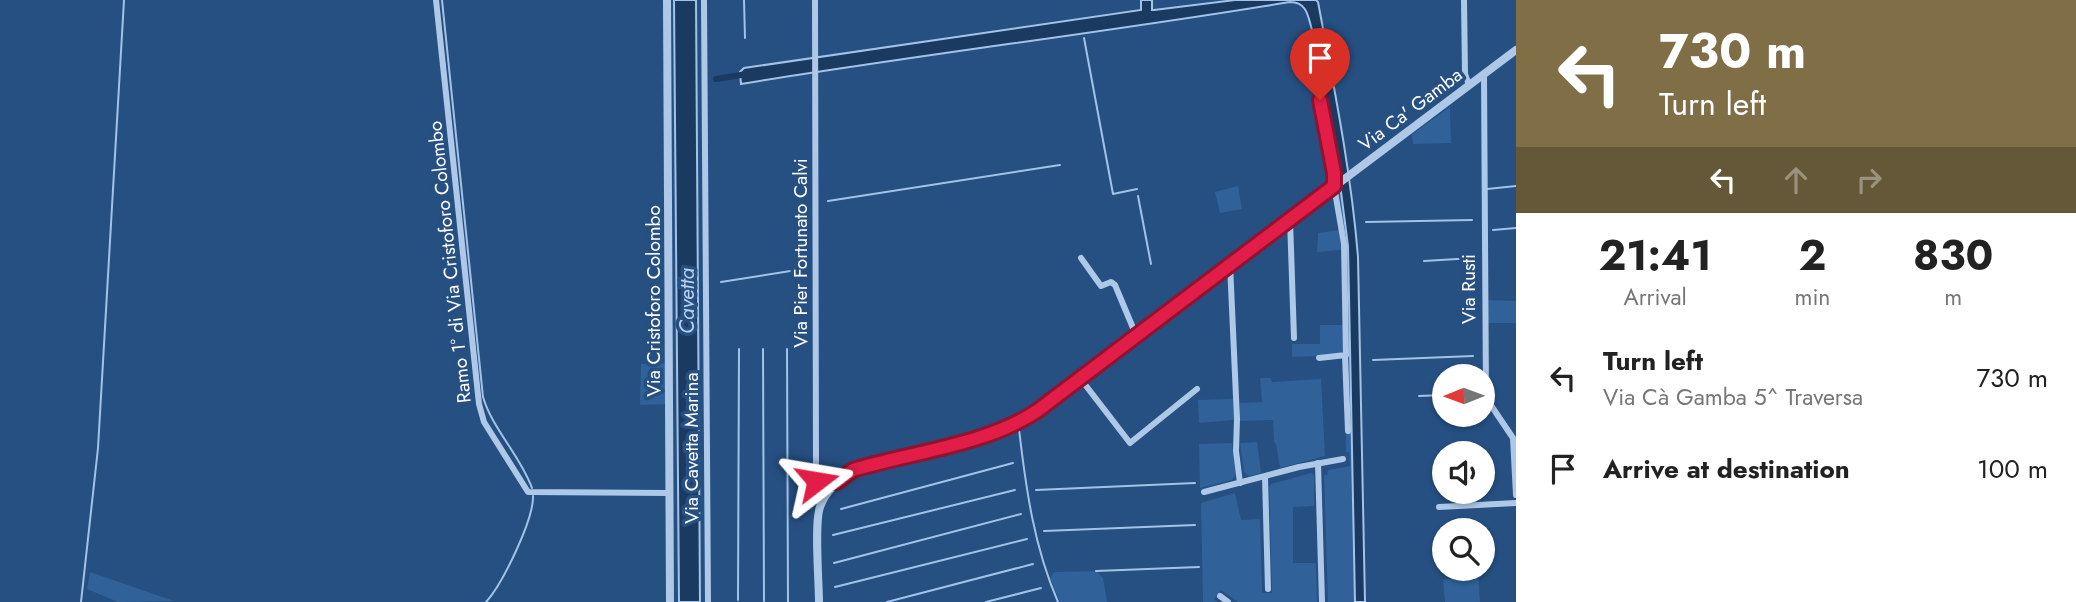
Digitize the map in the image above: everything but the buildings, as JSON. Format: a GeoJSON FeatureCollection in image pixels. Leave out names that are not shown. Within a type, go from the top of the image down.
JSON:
{"type":"FeatureCollection","features":[{"type":"Feature","properties":{"kind":"street","name":"Ramo 1° di Via Cristoforo Colombo"},"geometry":{"type":"LineString","coordinates":[[436,0],[479,404],[484,422],[528,492],[670,493]]}},
{"type":"Feature","properties":{"kind":"street","name":"Via Cristoforo Colombo"},"geometry":{"type":"LineString","coordinates":[[667,0],[670,602]]}},
{"type":"Feature","properties":{"kind":"street","name":"Via Cavetta Marina"},"geometry":{"type":"LineString","coordinates":[[704,0],[708,602]]}},
{"type":"Feature","properties":{"kind":"street","name":"Via Pier Fortunato Calvi"},"geometry":{"type":"LineString","coordinates":[[815,0],[817,481],[820,506]]}},
{"type":"Feature","properties":{"kind":"street"},"geometry":{"type":"LineString","coordinates":[[1464,0],[1465,65],[1472,83]]}},
{"type":"Feature","properties":{"kind":"street","name":"Via Ca' Gamba"},"geometry":{"type":"LineString","coordinates":[[820,506],[837,482],[853,470],[1006,428],[1037,411],[1516,50]]}},
{"type":"Feature","properties":{"kind":"street"},"geometry":{"type":"LineString","coordinates":[[1311,51],[1337,184],[1344,244],[1348,431]]}},
{"type":"Feature","properties":{"kind":"street","name":"Via Rusti"},"geometry":{"type":"LineString","coordinates":[[1483,75],[1485,383],[1489,405],[1513,438],[1516,495]]}},
{"type":"Feature","properties":{"kind":"street"},"geometry":{"type":"LineString","coordinates":[[1290,219],[1294,338]]}},
{"type":"Feature","properties":{"kind":"street"},"geometry":{"type":"LineString","coordinates":[[1081,258],[1101,286],[1114,284],[1136,335]]}},
{"type":"Feature","properties":{"kind":"street"},"geometry":{"type":"LineString","coordinates":[[1230,264],[1236,451],[1240,483]]}},
{"type":"Feature","properties":{"kind":"street"},"geometry":{"type":"LineString","coordinates":[[1319,358],[1345,356]]}},
{"type":"Feature","properties":{"kind":"street"},"geometry":{"type":"LineString","coordinates":[[1080,378],[1130,443],[1197,389]]}},
{"type":"Feature","properties":{"kind":"street"},"geometry":{"type":"LineString","coordinates":[[1205,492],[1343,459]]}},
{"type":"Feature","properties":{"kind":"street"},"geometry":{"type":"LineString","coordinates":[[1318,463],[1322,602]]}},
{"type":"Feature","properties":{"kind":"street"},"geometry":{"type":"LineString","coordinates":[[1265,477],[1268,589]]}},
{"type":"Feature","properties":{"kind":"street"},"geometry":{"type":"LineString","coordinates":[[817,481],[837,482]]}},
{"type":"Feature","properties":{"kind":"street"},"geometry":{"type":"LineString","coordinates":[[1439,507],[1516,503]]}},
{"type":"Feature","properties":{"kind":"street"},"geometry":{"type":"LineString","coordinates":[[819,602],[820,506]]}},
{"type":"Feature","properties":{"kind":"street"},"geometry":{"type":"LineString","coordinates":[[1220,596],[1228,602]]}},
{"type":"Feature","properties":{"kind":"shaded area"},"geometry":{"type":"Polygon","coordinates":[[[1450,107],[1451,143],[1413,144],[1412,134],[1450,107]]]}},
{"type":"Feature","properties":{"kind":"shaded area"},"geometry":{"type":"Polygon","coordinates":[[[1238,186],[1242,209],[1220,213],[1215,192],[1238,186]]]}},
{"type":"Feature","properties":{"kind":"shaded area"},"geometry":{"type":"Polygon","coordinates":[[[1340,186],[1348,246],[1355,602],[1328,602],[1324,475],[1327,475],[1328,470],[1350,466],[1349,452],[1346,452],[1346,246],[1337,189],[1340,186]]]}},
{"type":"Feature","properties":{"kind":"shaded area"},"geometry":{"type":"Polygon","coordinates":[[[1340,230],[1341,250],[1317,252],[1318,233],[1340,230]]]}},
{"type":"Feature","properties":{"kind":"shaded area"},"geometry":{"type":"Polygon","coordinates":[[[1487,300],[1516,301],[1516,323],[1487,323],[1487,300]]]}},
{"type":"Feature","properties":{"kind":"shaded area"},"geometry":{"type":"Polygon","coordinates":[[[1320,325],[1343,325],[1344,355],[1292,357],[1292,344],[1320,344],[1320,325]]]}},
{"type":"Feature","properties":{"kind":"shaded area"},"geometry":{"type":"Polygon","coordinates":[[[641,364],[667,364],[667,404],[640,405],[641,364]]]}},
{"type":"Feature","properties":{"kind":"shaded area"},"geometry":{"type":"Polygon","coordinates":[[[1260,378],[1271,378],[1272,382],[1321,379],[1325,456],[1280,468],[1274,442],[1273,420],[1240,421],[1240,403],[1262,402],[1260,378]]]}},
{"type":"Feature","properties":{"kind":"shaded area"},"geometry":{"type":"Polygon","coordinates":[[[1233,399],[1234,420],[1199,423],[1198,400],[1233,399]]]}},
{"type":"Feature","properties":{"kind":"shaded area"},"geometry":{"type":"Polygon","coordinates":[[[1257,442],[1261,473],[1249,476],[1244,472],[1240,443],[1257,442]]]}},
{"type":"Feature","properties":{"kind":"shaded area"},"geometry":{"type":"Polygon","coordinates":[[[1232,443],[1236,474],[1232,480],[1200,488],[1199,444],[1232,443]]]}},
{"type":"Feature","properties":{"kind":"shaded area"},"geometry":{"type":"Polygon","coordinates":[[[1311,473],[1314,475],[1314,506],[1293,507],[1293,563],[1316,563],[1317,602],[1238,602],[1221,590],[1214,599],[1217,602],[1203,602],[1201,503],[1235,493],[1241,520],[1260,519],[1262,593],[1272,593],[1269,487],[1271,484],[1311,473]]]}},
{"type":"Feature","properties":{"kind":"shaded area"},"geometry":{"type":"Polygon","coordinates":[[[1096,571],[1103,578],[1107,602],[1060,602],[1050,578],[1054,572],[1096,571]]]}},
{"type":"Feature","properties":{"kind":"shaded area"},"geometry":{"type":"Polygon","coordinates":[[[90,572],[174,601],[118,602],[87,589],[90,572]]]}},
{"type":"Feature","properties":{"kind":"shaded area"},"geometry":{"type":"Polygon","coordinates":[[[1443,581],[1478,581],[1480,602],[1445,602],[1443,581]]]}},
{"type":"Feature","properties":{"kind":"water","name":"Cavetta"},"geometry":{"type":"Polygon","coordinates":[[[674,0],[696,0],[700,602],[679,602],[674,0]]]}},
{"type":"Feature","properties":{"kind":"water"},"geometry":{"type":"Polygon","coordinates":[[[1141,0],[1152,0],[1152,10],[1235,0],[1318,2],[1336,97],[1358,257],[1365,602],[1355,602],[1348,246],[1312,30],[1308,15],[1300,4],[1290,2],[741,84],[740,72],[744,68],[1141,10],[1141,0]]]}},
{"type":"Feature","properties":{"kind":"waterway"},"geometry":{"type":"LineString","coordinates":[[81,602],[98,448],[124,0]]}},
{"type":"Feature","properties":{"kind":"waterway"},"geometry":{"type":"LineString","coordinates":[[442,0],[483,397],[493,421],[521,464],[532,488]]}},
{"type":"Feature","properties":{"kind":"waterway"},"geometry":{"type":"LineString","coordinates":[[744,0],[745,38]]}},
{"type":"Feature","properties":{"kind":"waterway"},"geometry":{"type":"LineString","coordinates":[[1084,38],[1113,194],[1137,189]]}},
{"type":"Feature","properties":{"kind":"waterway"},"geometry":{"type":"LineString","coordinates":[[716,79],[747,74]]}},
{"type":"Feature","properties":{"kind":"waterway"},"geometry":{"type":"LineString","coordinates":[[828,201],[1060,165]]}},
{"type":"Feature","properties":{"kind":"waterway"},"geometry":{"type":"LineString","coordinates":[[1487,189],[1516,186]]}},
{"type":"Feature","properties":{"kind":"waterway"},"geometry":{"type":"LineString","coordinates":[[1138,196],[1151,264]]}},
{"type":"Feature","properties":{"kind":"waterway"},"geometry":{"type":"LineString","coordinates":[[1366,222],[1472,220]]}},
{"type":"Feature","properties":{"kind":"waterway"},"geometry":{"type":"LineString","coordinates":[[1493,230],[1516,228]]}},
{"type":"Feature","properties":{"kind":"waterway"},"geometry":{"type":"LineString","coordinates":[[1424,261],[1474,258]]}},
{"type":"Feature","properties":{"kind":"waterway"},"geometry":{"type":"LineString","coordinates":[[721,282],[803,269]]}},
{"type":"Feature","properties":{"kind":"waterway"},"geometry":{"type":"LineString","coordinates":[[738,600],[739,349]]}},
{"type":"Feature","properties":{"kind":"waterway"},"geometry":{"type":"LineString","coordinates":[[763,349],[764,601]]}},
{"type":"Feature","properties":{"kind":"waterway"},"geometry":{"type":"LineString","coordinates":[[787,349],[788,602]]}},
{"type":"Feature","properties":{"kind":"waterway"},"geometry":{"type":"LineString","coordinates":[[1373,360],[1473,356]]}},
{"type":"Feature","properties":{"kind":"waterway"},"geometry":{"type":"LineString","coordinates":[[1419,396],[1432,395]]}},
{"type":"Feature","properties":{"kind":"waterway"},"geometry":{"type":"LineString","coordinates":[[1019,429],[1037,539],[1058,602]]}},
{"type":"Feature","properties":{"kind":"waterway"},"geometry":{"type":"LineString","coordinates":[[841,509],[1013,463]]}},
{"type":"Feature","properties":{"kind":"waterway"},"geometry":{"type":"LineString","coordinates":[[1036,490],[1195,483]]}},
{"type":"Feature","properties":{"kind":"waterway"},"geometry":{"type":"LineString","coordinates":[[833,535],[1015,490]]}},
{"type":"Feature","properties":{"kind":"waterway"},"geometry":{"type":"LineString","coordinates":[[486,602],[516,551],[528,520],[533,496]]}},
{"type":"Feature","properties":{"kind":"waterway"},"geometry":{"type":"LineString","coordinates":[[834,563],[1021,514]]}},
{"type":"Feature","properties":{"kind":"waterway"},"geometry":{"type":"LineString","coordinates":[[1044,531],[1195,525]]}},
{"type":"Feature","properties":{"kind":"waterway"},"geometry":{"type":"LineString","coordinates":[[835,587],[1027,539]]}},
{"type":"Feature","properties":{"kind":"waterway"},"geometry":{"type":"LineString","coordinates":[[887,602],[1033,564]]}},
{"type":"Feature","properties":{"kind":"waterway"},"geometry":{"type":"LineString","coordinates":[[1096,571],[1199,567]]}},
{"type":"Feature","properties":{"kind":"waterway"},"geometry":{"type":"LineString","coordinates":[[986,602],[1041,588]]}},
{"type":"Feature","properties":{"kind":"route"},"geometry":{"type":"LineString","coordinates":[[817,481],[837,482],[853,470],[985,435],[1006,428],[1037,411],[1334,186],[1320,100]]}}]}
